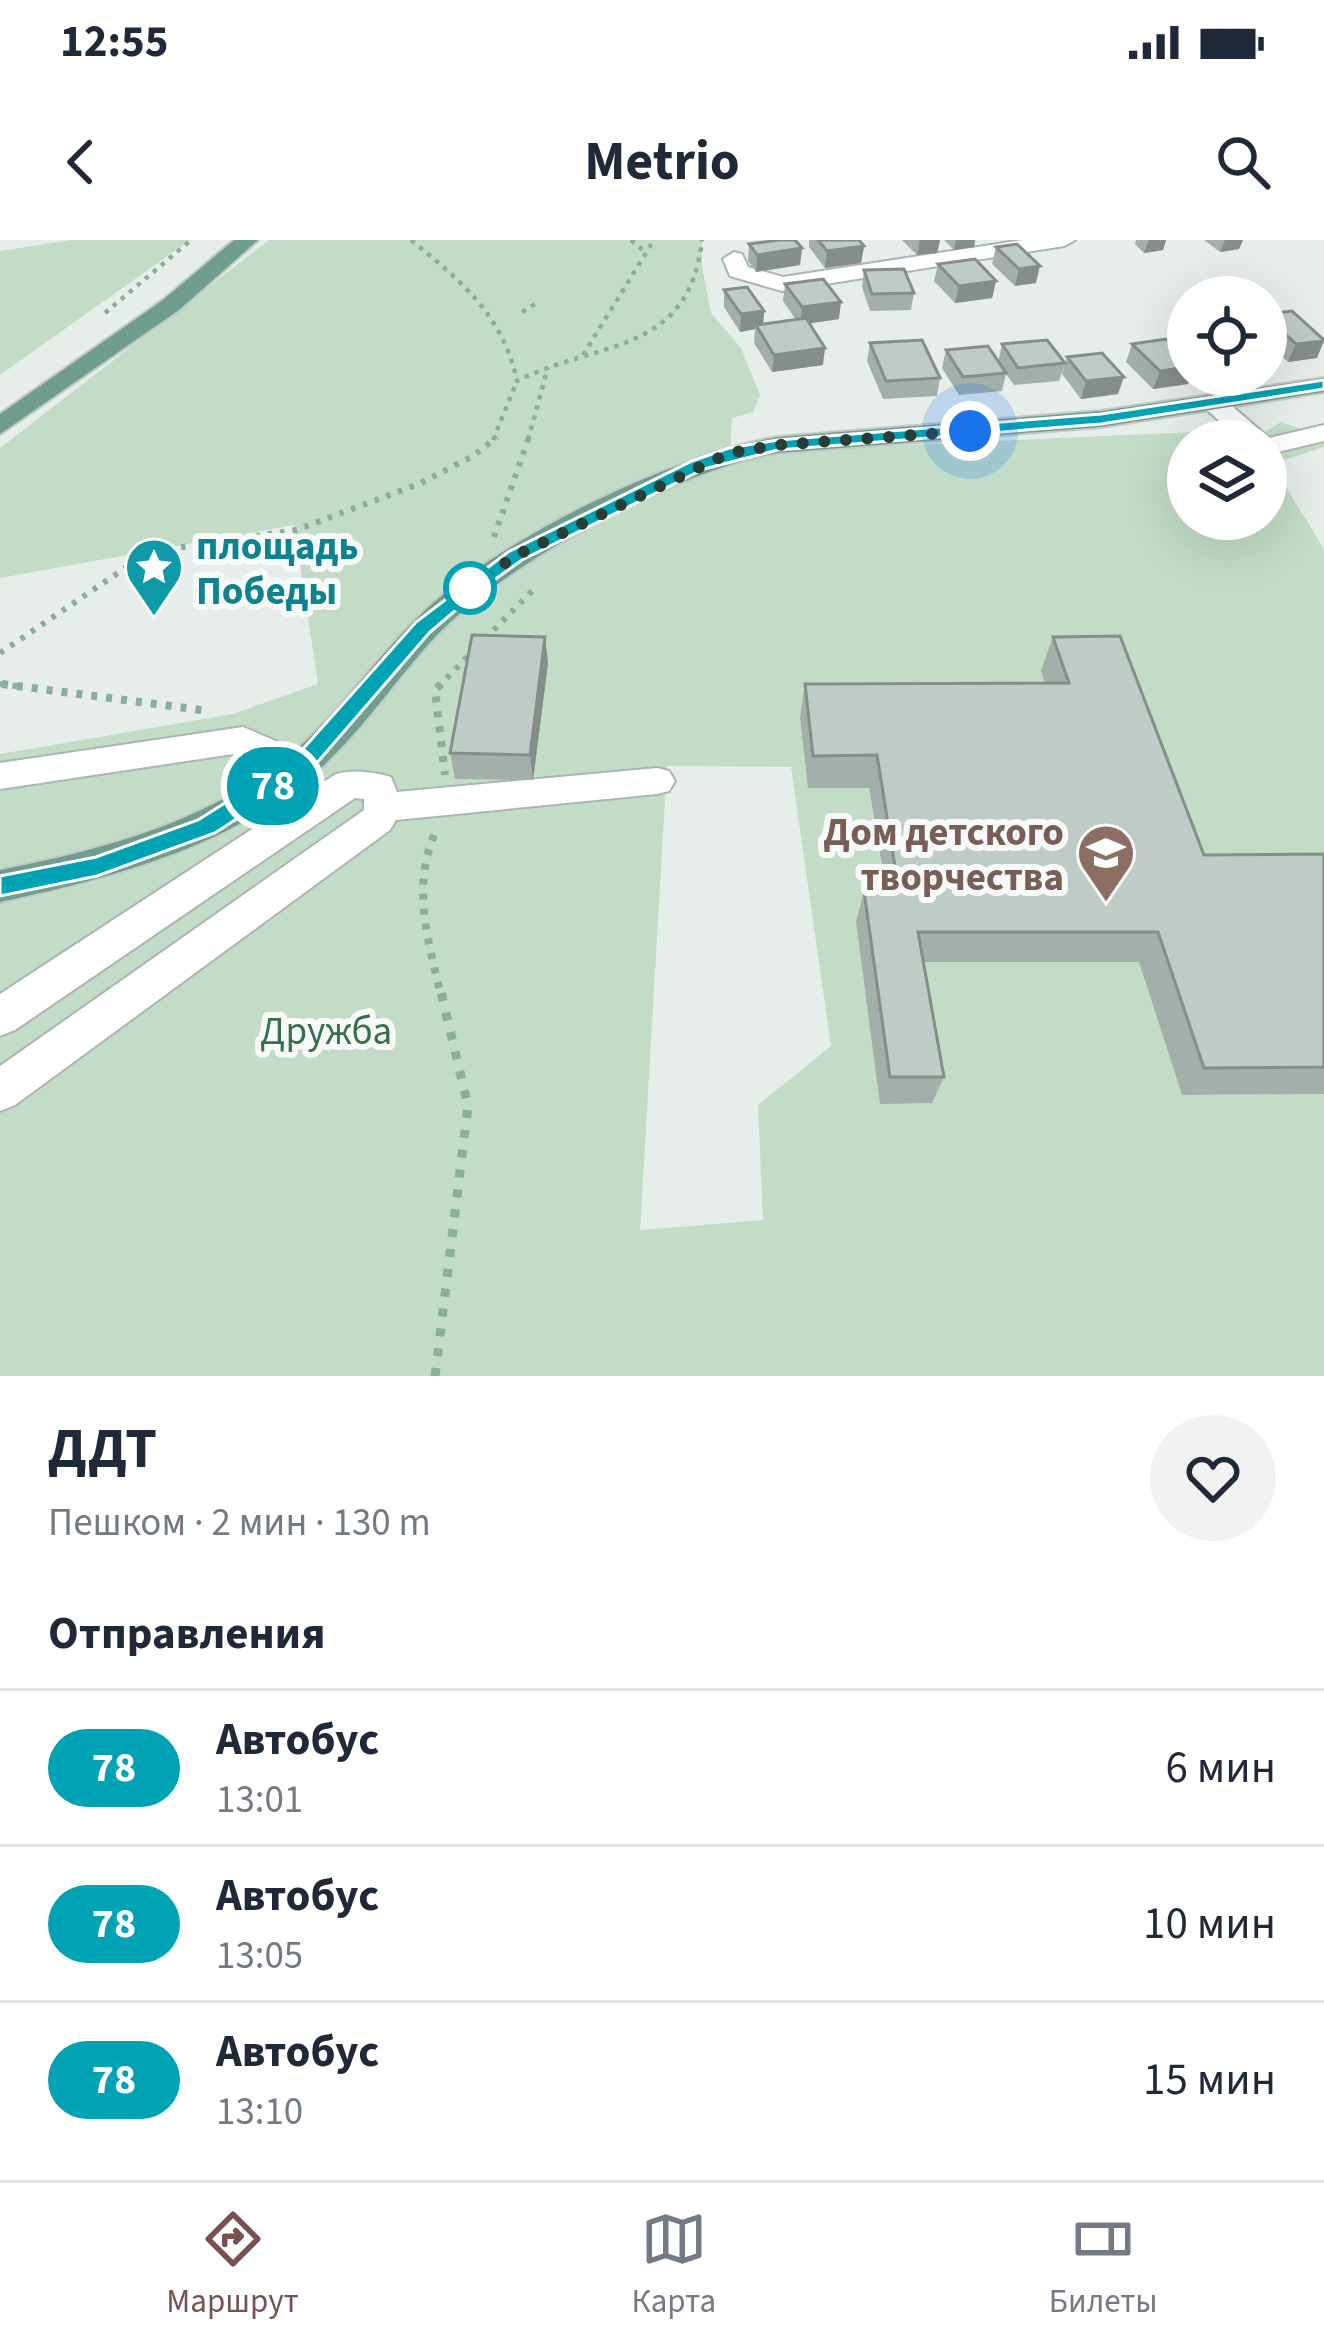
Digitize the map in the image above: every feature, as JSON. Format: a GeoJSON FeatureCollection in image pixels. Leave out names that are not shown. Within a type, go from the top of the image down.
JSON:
{"type":"FeatureCollection","features":[{"type":"Feature","properties":{"kind":"main road"},"geometry":{"type":"LineString","coordinates":[[0,426],[171,305],[247,240]]}},
{"type":"Feature","properties":{"kind":"main road"},"geometry":{"type":"LineString","coordinates":[[0,886],[97,866],[207,827],[301,766],[423,627],[515,556],[729,453],[1216,404],[1324,385]]}},
{"type":"Feature","properties":{"kind":"street"},"geometry":{"type":"LineString","coordinates":[[734,260],[738,271],[782,284],[1064,240]]}},
{"type":"Feature","properties":{"kind":"street"},"geometry":{"type":"LineString","coordinates":[[1216,404],[1234,420]]}},
{"type":"Feature","properties":{"kind":"street"},"geometry":{"type":"LineString","coordinates":[[1287,443],[1324,433]]}},
{"type":"Feature","properties":{"kind":"street"},"geometry":{"type":"LineString","coordinates":[[0,776],[243,740],[301,766]]}},
{"type":"Feature","properties":{"kind":"street"},"geometry":{"type":"LineString","coordinates":[[385,807],[657,781]]}},
{"type":"Feature","properties":{"kind":"street"},"geometry":{"type":"LineString","coordinates":[[0,1017],[350,784],[378,787],[385,807]]}},
{"type":"Feature","properties":{"kind":"street"},"geometry":{"type":"LineString","coordinates":[[0,1090],[377,820],[385,807]]}},
{"type":"Feature","properties":{"kind":"path"},"geometry":{"type":"LineString","coordinates":[[92,323],[191,240]]}},
{"type":"Feature","properties":{"kind":"path"},"geometry":{"type":"LineString","coordinates":[[0,653],[149,552],[296,530],[419,484],[473,456],[498,436],[517,381],[513,347],[480,296],[411,240]]}},
{"type":"Feature","properties":{"kind":"path"},"geometry":{"type":"LineString","coordinates":[[631,240],[646,253]]}},
{"type":"Feature","properties":{"kind":"path"},"geometry":{"type":"LineString","coordinates":[[583,356],[654,240]]}},
{"type":"Feature","properties":{"kind":"path"},"geometry":{"type":"LineString","coordinates":[[517,381],[635,342],[677,310],[702,266],[702,240]]}},
{"type":"Feature","properties":{"kind":"path"},"geometry":{"type":"LineString","coordinates":[[522,312],[538,302]]}},
{"type":"Feature","properties":{"kind":"path"},"geometry":{"type":"LineString","coordinates":[[435,1376],[445,1331],[468,1106],[422,914],[425,857],[448,802],[435,690],[532,591],[515,556],[493,541],[542,400],[548,367]]}},
{"type":"Feature","properties":{"kind":"path"},"geometry":{"type":"LineString","coordinates":[[0,684],[209,711]]}},
{"type":"Feature","properties":{"kind":"green space"},"geometry":{"type":"Polygon","coordinates":[[[71,240],[190,240],[0,375],[0,251],[71,240]]]}},
{"type":"Feature","properties":{"kind":"green space","name":"Дружба"},"geometry":{"type":"Polygon","coordinates":[[[269,240],[702,240],[711,313],[741,348],[760,395],[753,412],[732,418],[730,453],[1167,433],[1167,540],[1287,540],[1287,489],[1324,549],[1324,886],[1184,886],[1055,717],[808,788],[869,788],[890,922],[856,923],[881,1104],[909,962],[1139,962],[1182,1095],[1324,1094],[1324,1376],[0,1376],[0,754],[233,714],[318,684],[294,525],[0,578],[0,448],[269,240]],[[667,766],[640,1230],[763,1220],[758,1105],[831,1046],[791,767],[667,766]]]}},
{"type":"Feature","properties":{"kind":"green space","name":"Дружба"},"geometry":{"type":"Polygon","coordinates":[[[1287,424],[1300,429],[1324,425],[1324,447],[1287,459],[1287,424]]]}},
{"type":"Feature","properties":{"kind":"building"},"geometry":{"type":"Polygon","coordinates":[[[795,240],[802,248],[757,255],[749,244],[795,240]]]}},
{"type":"Feature","properties":{"kind":"building"},"geometry":{"type":"Polygon","coordinates":[[[818,240],[859,240],[864,246],[827,251],[818,240]]]}},
{"type":"Feature","properties":{"kind":"building"},"geometry":{"type":"Polygon","coordinates":[[[1017,244],[1040,266],[1019,269],[996,247],[1017,244]]]}},
{"type":"Feature","properties":{"kind":"building"},"geometry":{"type":"Polygon","coordinates":[[[975,259],[996,281],[959,286],[938,264],[975,259]]]}},
{"type":"Feature","properties":{"kind":"building"},"geometry":{"type":"Polygon","coordinates":[[[904,269],[914,293],[872,294],[864,270],[904,269]]]}},
{"type":"Feature","properties":{"kind":"building"},"geometry":{"type":"Polygon","coordinates":[[[823,279],[841,302],[802,307],[785,284],[823,279]]]}},
{"type":"Feature","properties":{"kind":"building"},"geometry":{"type":"Polygon","coordinates":[[[747,287],[764,311],[741,314],[724,290],[747,287]]]}},
{"type":"Feature","properties":{"kind":"building"},"geometry":{"type":"Polygon","coordinates":[[[1287,312],[1324,341],[1296,344],[1287,336],[1287,312]]]}},
{"type":"Feature","properties":{"kind":"building"},"geometry":{"type":"Polygon","coordinates":[[[806,318],[825,348],[774,355],[756,325],[806,318]]]}},
{"type":"Feature","properties":{"kind":"building"},"geometry":{"type":"Polygon","coordinates":[[[1166,339],[1167,370],[1160,371],[1132,344],[1166,339]]]}},
{"type":"Feature","properties":{"kind":"building"},"geometry":{"type":"Polygon","coordinates":[[[922,340],[940,378],[886,381],[870,343],[922,340]]]}},
{"type":"Feature","properties":{"kind":"building"},"geometry":{"type":"Polygon","coordinates":[[[1047,340],[1065,363],[1018,368],[1002,344],[1047,340]]]}},
{"type":"Feature","properties":{"kind":"building"},"geometry":{"type":"Polygon","coordinates":[[[988,346],[1006,373],[963,377],[946,350],[988,346]]]}},
{"type":"Feature","properties":{"kind":"building"},"geometry":{"type":"Polygon","coordinates":[[[1102,353],[1124,377],[1086,381],[1067,357],[1102,353]]]}},
{"type":"Feature","properties":{"kind":"building"},"geometry":{"type":"Polygon","coordinates":[[[472,635],[545,637],[530,755],[450,753],[472,635]]]}},
{"type":"Feature","properties":{"kind":"building","name":"Дом детского творчества"},"geometry":{"type":"Polygon","coordinates":[[[1120,636],[1204,855],[1324,854],[1324,1067],[1204,1068],[1158,932],[918,932],[944,1077],[890,1077],[864,891],[899,891],[877,755],[813,756],[805,684],[1069,683],[1053,637],[1120,636]]]}},
{"type":"Feature","properties":{"kind":"bus line","name":"78"},"geometry":{"type":"LineString","coordinates":[[0,886],[97,866],[207,827],[291,775],[326,742],[423,627],[515,556],[729,453],[1101,419],[1324,385]]}},
{"type":"Feature","properties":{"kind":"place","name":"площадь Победы"},"geometry":{"type":"Point","coordinates":[154,618]}},
{"type":"Feature","properties":{"kind":"place","name":"Дом детского творчества"},"geometry":{"type":"Point","coordinates":[1106,904]}},
{"type":"Feature","properties":{"kind":"route"},"geometry":{"type":"LineString","coordinates":[[470,588],[515,556],[729,453],[970,431]]}}]}
